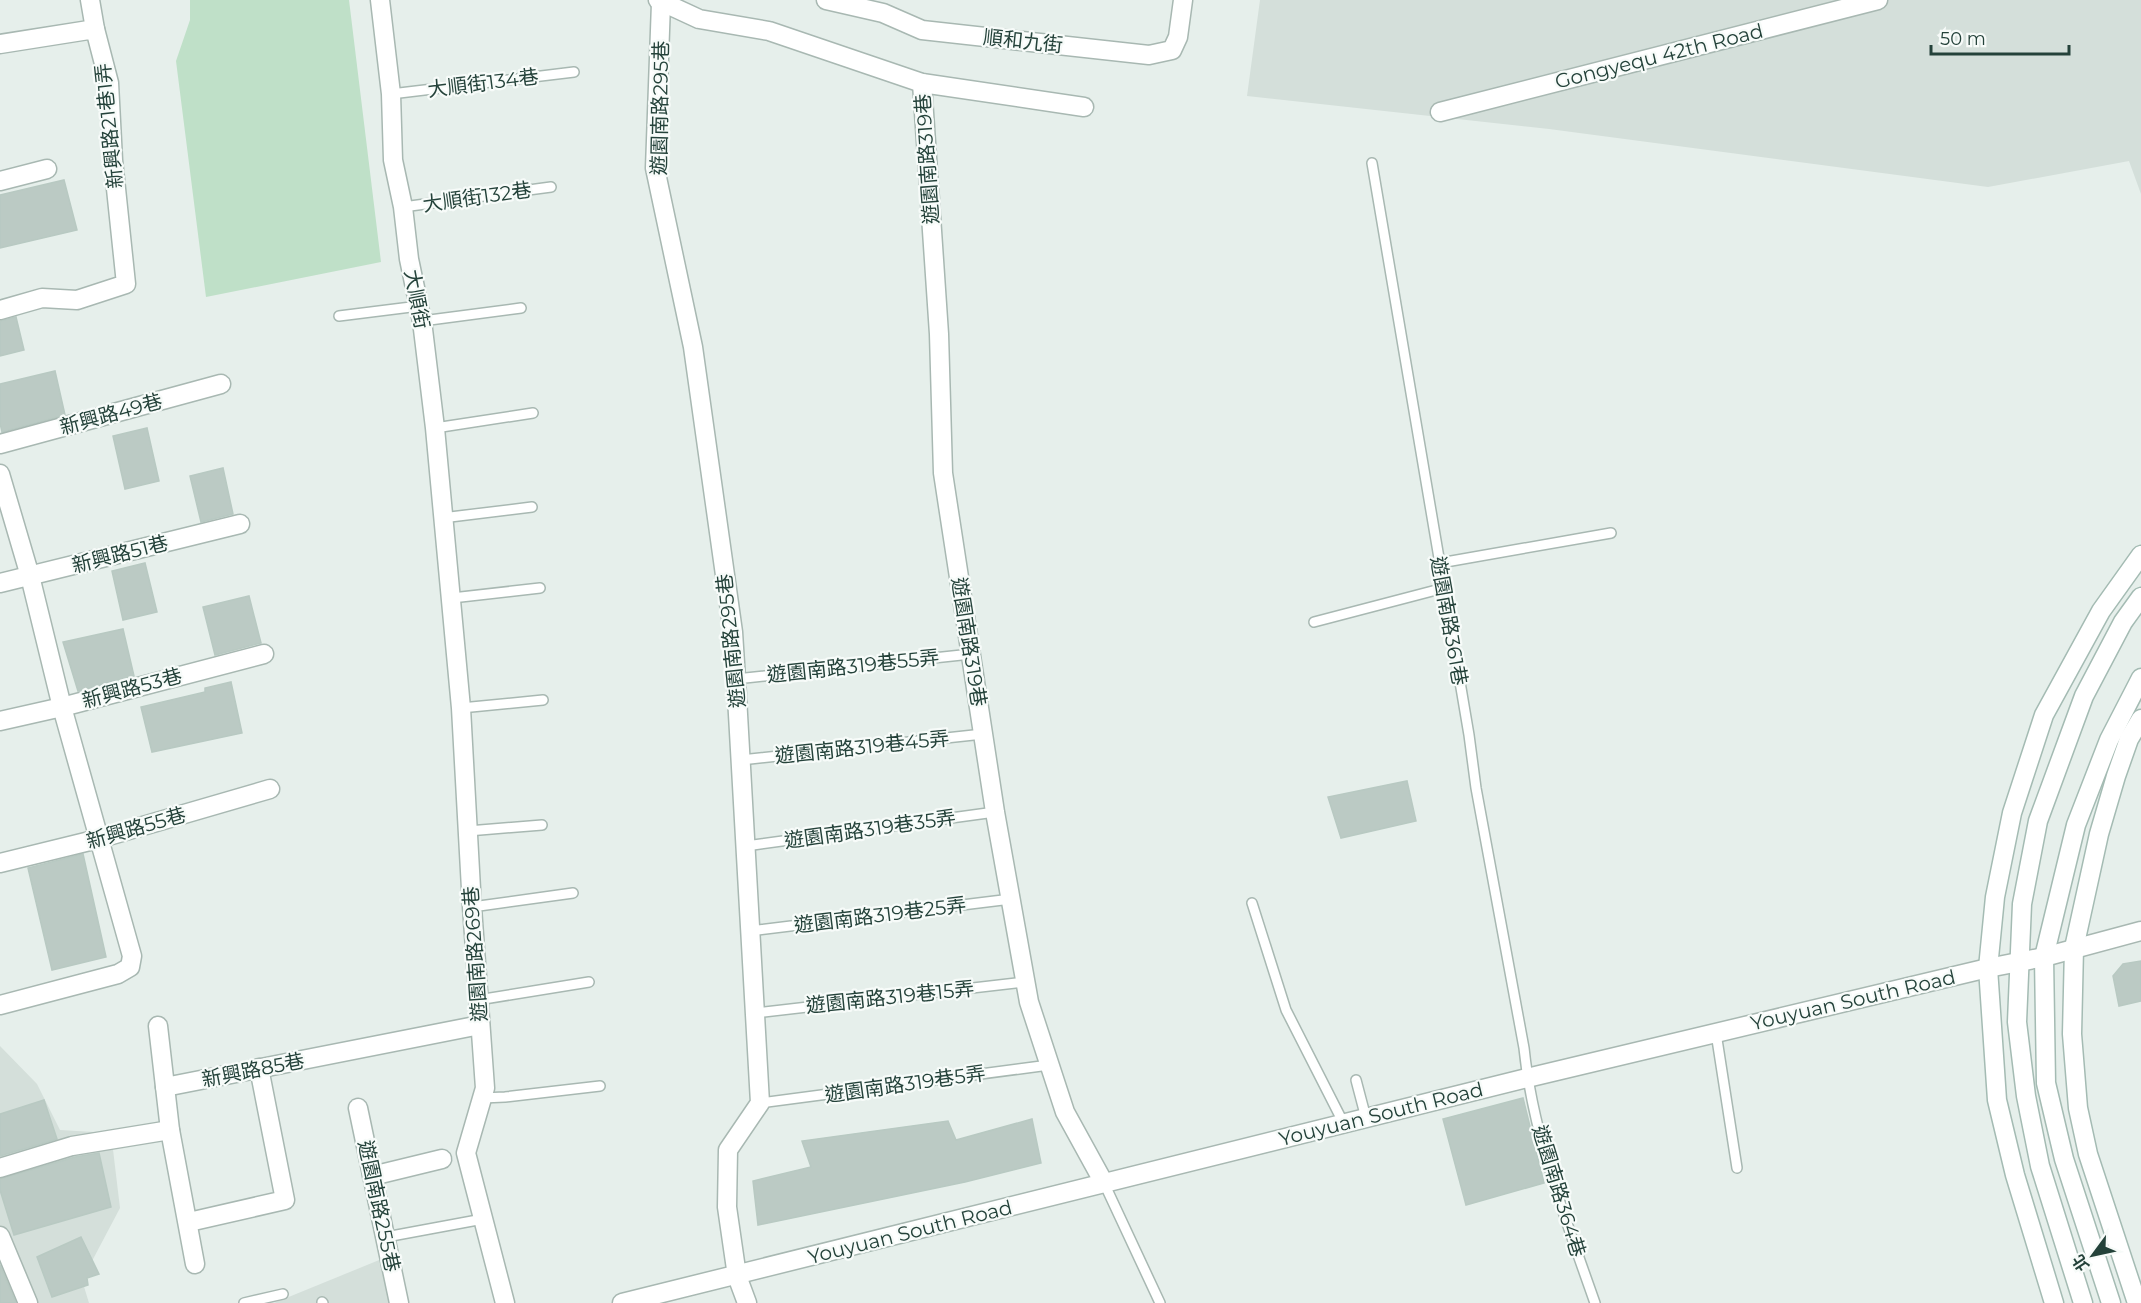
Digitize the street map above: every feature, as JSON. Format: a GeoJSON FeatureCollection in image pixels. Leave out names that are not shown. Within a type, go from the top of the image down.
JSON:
{"type":"FeatureCollection","features":[{"type":"Feature","properties":{"kind":"street","name":"新興路21巷1弄"},"geometry":{"type":"LineString","coordinates":[[0,310],[42,298],[77,300],[126,284],[113,160],[109,83],[90,0]]}},
{"type":"Feature","properties":{"kind":"street","name":"大順街"},"geometry":{"type":"LineString","coordinates":[[380,0],[391,94],[393,160],[420,314],[435,428],[442,518],[452,598]]}},
{"type":"Feature","properties":{"kind":"street","name":"順和九街"},"geometry":{"type":"LineString","coordinates":[[826,0],[884,7],[922,30],[1149,55],[1172,50],[1178,37],[1183,0]]}},
{"type":"Feature","properties":{"kind":"street","name":"Gongyequ 42th Road"},"geometry":{"type":"LineString","coordinates":[[1440,112],[1878,0]]}},
{"type":"Feature","properties":{"kind":"street"},"geometry":{"type":"LineString","coordinates":[[660,1],[699,19],[769,31],[922,83],[1084,107]]}},
{"type":"Feature","properties":{"kind":"street","name":"遊園南路295巷"},"geometry":{"type":"LineString","coordinates":[[660,1],[655,168],[693,347],[733,632],[760,1103]]}},
{"type":"Feature","properties":{"kind":"street"},"geometry":{"type":"LineString","coordinates":[[0,44],[95,29]]}},
{"type":"Feature","properties":{"kind":"street","name":"遊園南路319巷"},"geometry":{"type":"LineString","coordinates":[[922,83],[939,334],[943,473],[995,812],[1029,1002],[1065,1112],[1104,1183]]}},
{"type":"Feature","properties":{"kind":"street"},"geometry":{"type":"LineString","coordinates":[[0,181],[47,170]]}},
{"type":"Feature","properties":{"kind":"street","name":"新興路49巷"},"geometry":{"type":"LineString","coordinates":[[0,444],[221,384]]}},
{"type":"Feature","properties":{"kind":"street"},"geometry":{"type":"LineString","coordinates":[[0,474],[30,576],[62,707],[132,956],[130,967],[117,974],[0,1005]]}},
{"type":"Feature","properties":{"kind":"street","name":"新興路51巷"},"geometry":{"type":"LineString","coordinates":[[0,584],[240,524]]}},
{"type":"Feature","properties":{"kind":"street"},"geometry":{"type":"LineString","coordinates":[[2054,1303],[2015,1175],[1997,1100],[1988,968],[1995,897],[2012,813],[2044,715],[2101,611],[2141,555]]}},
{"type":"Feature","properties":{"kind":"street"},"geometry":{"type":"LineString","coordinates":[[2083,1303],[2040,1166],[2026,1096],[2018,1022],[2022,904],[2038,821],[2084,696],[2124,622],[2141,597]]}},
{"type":"Feature","properties":{"kind":"street","name":"遊園南路269巷"},"geometry":{"type":"LineString","coordinates":[[452,598],[485,1088],[466,1153],[505,1303]]}},
{"type":"Feature","properties":{"kind":"street","name":"新興路53巷"},"geometry":{"type":"LineString","coordinates":[[0,721],[264,654]]}},
{"type":"Feature","properties":{"kind":"street"},"geometry":{"type":"LineString","coordinates":[[2111,1303],[2064,1159],[2046,1083],[2044,957],[2076,825],[2109,740],[2141,678]]}},
{"type":"Feature","properties":{"kind":"street"},"geometry":{"type":"LineString","coordinates":[[2137,1303],[2088,1154],[2078,1108],[2072,1034],[2074,948],[2099,834],[2129,739],[2141,719]]}},
{"type":"Feature","properties":{"kind":"street","name":"新興路55巷"},"geometry":{"type":"LineString","coordinates":[[0,863],[98,839],[270,789]]}},
{"type":"Feature","properties":{"kind":"street","name":"Youyuan South Road"},"geometry":{"type":"LineString","coordinates":[[622,1303],[652,1300],[737,1276],[1527,1078],[1988,968],[2044,957],[2141,931]]}},
{"type":"Feature","properties":{"kind":"street","name":"新興路85巷"},"geometry":{"type":"LineString","coordinates":[[165,1087],[480,1025]]}},
{"type":"Feature","properties":{"kind":"street"},"geometry":{"type":"LineString","coordinates":[[158,1026],[170,1130],[189,1222],[195,1264]]}},
{"type":"Feature","properties":{"kind":"street"},"geometry":{"type":"LineString","coordinates":[[189,1222],[285,1200],[259,1068]]}},
{"type":"Feature","properties":{"kind":"street"},"geometry":{"type":"LineString","coordinates":[[747,1303],[737,1276],[727,1207],[728,1150],[760,1103]]}},
{"type":"Feature","properties":{"kind":"street","name":"遊園南路255巷"},"geometry":{"type":"LineString","coordinates":[[358,1108],[399,1303]]}},
{"type":"Feature","properties":{"kind":"street"},"geometry":{"type":"LineString","coordinates":[[0,1168],[72,1146],[170,1130]]}},
{"type":"Feature","properties":{"kind":"street"},"geometry":{"type":"LineString","coordinates":[[372,1176],[442,1159]]}},
{"type":"Feature","properties":{"kind":"street"},"geometry":{"type":"LineString","coordinates":[[0,1236],[28,1303]]}},
{"type":"Feature","properties":{"kind":"lane","name":"大順街134巷"},"geometry":{"type":"LineString","coordinates":[[391,94],[574,72]]}},
{"type":"Feature","properties":{"kind":"lane","name":"遊園南路361巷"},"geometry":{"type":"LineString","coordinates":[[1372,163],[1476,788],[1522,1037],[1527,1078]]}},
{"type":"Feature","properties":{"kind":"lane","name":"大順街132巷"},"geometry":{"type":"LineString","coordinates":[[403,207],[551,187]]}},
{"type":"Feature","properties":{"kind":"lane"},"geometry":{"type":"LineString","coordinates":[[339,316],[521,308]]}},
{"type":"Feature","properties":{"kind":"lane"},"geometry":{"type":"LineString","coordinates":[[435,428],[533,413]]}},
{"type":"Feature","properties":{"kind":"lane"},"geometry":{"type":"LineString","coordinates":[[442,518],[532,507]]}},
{"type":"Feature","properties":{"kind":"lane"},"geometry":{"type":"LineString","coordinates":[[1440,563],[1611,533]]}},
{"type":"Feature","properties":{"kind":"lane"},"geometry":{"type":"LineString","coordinates":[[452,598],[540,588]]}},
{"type":"Feature","properties":{"kind":"lane"},"geometry":{"type":"LineString","coordinates":[[1314,622],[1444,588]]}},
{"type":"Feature","properties":{"kind":"lane","name":"遊園南路319巷55弄"},"geometry":{"type":"LineString","coordinates":[[736,679],[971,654]]}},
{"type":"Feature","properties":{"kind":"lane"},"geometry":{"type":"LineString","coordinates":[[461,708],[543,700]]}},
{"type":"Feature","properties":{"kind":"lane","name":"遊園南路319巷45弄"},"geometry":{"type":"LineString","coordinates":[[741,760],[983,734]]}},
{"type":"Feature","properties":{"kind":"lane","name":"遊園南路319巷35弄"},"geometry":{"type":"LineString","coordinates":[[746,846],[995,812]]}},
{"type":"Feature","properties":{"kind":"lane"},"geometry":{"type":"LineString","coordinates":[[468,831],[542,825]]}},
{"type":"Feature","properties":{"kind":"lane"},"geometry":{"type":"LineString","coordinates":[[472,907],[573,893]]}},
{"type":"Feature","properties":{"kind":"lane","name":"遊園南路319巷25弄"},"geometry":{"type":"LineString","coordinates":[[750,931],[1011,899]]}},
{"type":"Feature","properties":{"kind":"lane"},"geometry":{"type":"LineString","coordinates":[[1252,903],[1286,1010],[1344,1124]]}},
{"type":"Feature","properties":{"kind":"lane"},"geometry":{"type":"LineString","coordinates":[[478,1000],[589,982]]}},
{"type":"Feature","properties":{"kind":"lane","name":"遊園南路319巷15弄"},"geometry":{"type":"LineString","coordinates":[[755,1013],[1025,982]]}},
{"type":"Feature","properties":{"kind":"lane"},"geometry":{"type":"LineString","coordinates":[[1716,1033],[1737,1168]]}},
{"type":"Feature","properties":{"kind":"lane","name":"遊園南路319巷5弄"},"geometry":{"type":"LineString","coordinates":[[760,1103],[1049,1065]]}},
{"type":"Feature","properties":{"kind":"lane","name":"遊園南路364巷"},"geometry":{"type":"LineString","coordinates":[[1527,1078],[1549,1170],[1595,1303]]}},
{"type":"Feature","properties":{"kind":"lane"},"geometry":{"type":"LineString","coordinates":[[1356,1080],[1366,1118]]}},
{"type":"Feature","properties":{"kind":"lane"},"geometry":{"type":"LineString","coordinates":[[482,1098],[600,1086]]}},
{"type":"Feature","properties":{"kind":"lane"},"geometry":{"type":"LineString","coordinates":[[1104,1183],[1160,1303]]}},
{"type":"Feature","properties":{"kind":"lane"},"geometry":{"type":"LineString","coordinates":[[386,1237],[483,1219]]}},
{"type":"Feature","properties":{"kind":"lane"},"geometry":{"type":"LineString","coordinates":[[244,1303],[283,1294]]}},
{"type":"Feature","properties":{"kind":"shaded area"},"geometry":{"type":"Polygon","coordinates":[[[1260,0],[2141,0],[2141,194],[2129,161],[1988,187],[1549,129],[1247,96],[1260,0]]]}},
{"type":"Feature","properties":{"kind":"shaded area"},"geometry":{"type":"Polygon","coordinates":[[[0,1046],[37,1084],[60,1130],[111,1133],[120,1208],[82,1280],[89,1303],[0,1303],[0,1046]]]}},
{"type":"Feature","properties":{"kind":"shaded area"},"geometry":{"type":"Polygon","coordinates":[[[389,1256],[400,1303],[274,1303],[389,1256]]]}},
{"type":"Feature","properties":{"kind":"green space"},"geometry":{"type":"Polygon","coordinates":[[[190,0],[349,0],[381,262],[206,297],[176,61],[190,20],[190,0]]]}},
{"type":"Feature","properties":{"kind":"building"},"geometry":{"type":"Polygon","coordinates":[[[64,180],[77,230],[0,248],[0,195],[64,180]]]}},
{"type":"Feature","properties":{"kind":"building"},"geometry":{"type":"Polygon","coordinates":[[[16,317],[24,350],[0,356],[0,321],[16,317]]]}},
{"type":"Feature","properties":{"kind":"building"},"geometry":{"type":"Polygon","coordinates":[[[55,371],[65,415],[2,432],[0,384],[55,371]]]}},
{"type":"Feature","properties":{"kind":"building"},"geometry":{"type":"Polygon","coordinates":[[[147,428],[159,481],[125,489],[113,436],[147,428]]]}},
{"type":"Feature","properties":{"kind":"building"},"geometry":{"type":"Polygon","coordinates":[[[223,468],[233,514],[201,522],[190,476],[223,468]]]}},
{"type":"Feature","properties":{"kind":"building"},"geometry":{"type":"Polygon","coordinates":[[[145,563],[157,612],[123,620],[112,571],[145,563]]]}},
{"type":"Feature","properties":{"kind":"building"},"geometry":{"type":"Polygon","coordinates":[[[249,596],[261,643],[215,655],[203,607],[249,596]]]}},
{"type":"Feature","properties":{"kind":"building"},"geometry":{"type":"Polygon","coordinates":[[[123,629],[134,676],[78,691],[63,642],[123,629]]]}},
{"type":"Feature","properties":{"kind":"building"},"geometry":{"type":"Polygon","coordinates":[[[231,682],[242,733],[152,752],[141,707],[205,692],[205,688],[231,682]]]}},
{"type":"Feature","properties":{"kind":"building"},"geometry":{"type":"Polygon","coordinates":[[[1407,781],[1416,821],[1341,838],[1328,797],[1407,781]]]}},
{"type":"Feature","properties":{"kind":"building"},"geometry":{"type":"Polygon","coordinates":[[[83,854],[106,957],[52,970],[28,868],[83,854]]]}},
{"type":"Feature","properties":{"kind":"building"},"geometry":{"type":"Polygon","coordinates":[[[2141,961],[2141,1001],[2119,1006],[2113,976],[2123,964],[2141,961]]]}},
{"type":"Feature","properties":{"kind":"building"},"geometry":{"type":"Polygon","coordinates":[[[1523,1098],[1544,1183],[1466,1205],[1443,1119],[1523,1098]]]}},
{"type":"Feature","properties":{"kind":"building"},"geometry":{"type":"Polygon","coordinates":[[[44,1100],[57,1139],[0,1156],[0,1114],[44,1100]]]}},
{"type":"Feature","properties":{"kind":"building"},"geometry":{"type":"Polygon","coordinates":[[[1032,1119],[1041,1163],[965,1182],[758,1225],[753,1181],[811,1167],[802,1141],[948,1121],[956,1140],[1032,1119]]]}},
{"type":"Feature","properties":{"kind":"building"},"geometry":{"type":"Polygon","coordinates":[[[99,1153],[111,1207],[14,1235],[0,1190],[0,1179],[75,1157],[99,1153]]]}},
{"type":"Feature","properties":{"kind":"building"},"geometry":{"type":"Polygon","coordinates":[[[81,1237],[99,1274],[87,1278],[88,1285],[52,1297],[37,1257],[81,1237]]]}},
{"type":"Feature","properties":{"kind":"building"},"geometry":{"type":"Polygon","coordinates":[[[0,1265],[16,1303],[0,1303],[0,1265]]]}}]}
